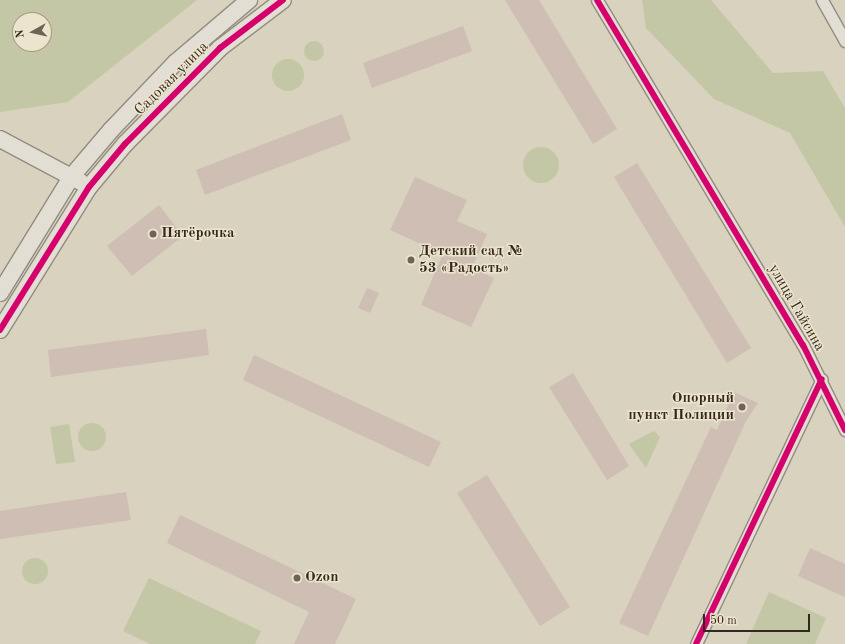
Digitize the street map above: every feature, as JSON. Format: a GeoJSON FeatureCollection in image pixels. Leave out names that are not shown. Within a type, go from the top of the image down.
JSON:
{"type":"FeatureCollection","features":[{"type":"Feature","properties":{"kind":"street","name":"Садовая улица"},"geometry":{"type":"LineString","coordinates":[[0,293],[72,176],[176,62],[249,0]]}},
{"type":"Feature","properties":{"kind":"street","name":"Садовая улица"},"geometry":{"type":"LineString","coordinates":[[0,330],[89,187],[125,144],[220,48],[283,0]]}},
{"type":"Feature","properties":{"kind":"street","name":"улица Гайсина"},"geometry":{"type":"LineString","coordinates":[[597,0],[673,124],[822,379],[845,430]]}},
{"type":"Feature","properties":{"kind":"street"},"geometry":{"type":"LineString","coordinates":[[822,0],[845,40]]}},
{"type":"Feature","properties":{"kind":"street"},"geometry":{"type":"LineString","coordinates":[[0,139],[72,176],[89,187]]}},
{"type":"Feature","properties":{"kind":"street"},"geometry":{"type":"LineString","coordinates":[[696,644],[822,379]]}},
{"type":"Feature","properties":{"kind":"green space"},"geometry":{"type":"Polygon","coordinates":[[[0,0],[197,0],[68,102],[0,112],[0,0]]]}},
{"type":"Feature","properties":{"kind":"green space"},"geometry":{"type":"Polygon","coordinates":[[[642,0],[711,0],[773,73],[823,71],[845,108],[845,227],[790,133],[714,99],[646,28],[642,0]]]}},
{"type":"Feature","properties":{"kind":"green space"},"geometry":{"type":"Polygon","coordinates":[[[314,41],[321,44],[324,51],[321,58],[314,61],[307,58],[304,51],[307,44],[314,41]]]}},
{"type":"Feature","properties":{"kind":"green space"},"geometry":{"type":"Polygon","coordinates":[[[285,59],[291,59],[301,66],[304,75],[303,81],[297,88],[291,91],[285,91],[275,84],[272,78],[272,72],[279,62],[285,59]]]}},
{"type":"Feature","properties":{"kind":"green space"},"geometry":{"type":"Polygon","coordinates":[[[541,147],[554,152],[559,165],[554,178],[541,183],[528,178],[523,165],[528,152],[541,147]]]}},
{"type":"Feature","properties":{"kind":"green space"},"geometry":{"type":"Polygon","coordinates":[[[92,423],[102,427],[106,437],[102,447],[92,451],[82,447],[78,437],[82,427],[92,423]]]}},
{"type":"Feature","properties":{"kind":"green space"},"geometry":{"type":"Polygon","coordinates":[[[69,424],[75,462],[56,464],[50,427],[69,424]]]}},
{"type":"Feature","properties":{"kind":"green space"},"geometry":{"type":"Polygon","coordinates":[[[654,431],[660,437],[646,468],[629,444],[654,431]]]}},
{"type":"Feature","properties":{"kind":"green space"},"geometry":{"type":"Polygon","coordinates":[[[35,558],[44,562],[48,571],[44,580],[35,584],[26,580],[22,571],[26,562],[35,558]]]}},
{"type":"Feature","properties":{"kind":"green space"},"geometry":{"type":"Polygon","coordinates":[[[149,578],[261,631],[255,644],[150,644],[123,631],[149,578]]]}},
{"type":"Feature","properties":{"kind":"green space"},"geometry":{"type":"Polygon","coordinates":[[[769,592],[826,618],[815,644],[746,644],[769,592]]]}},
{"type":"Feature","properties":{"kind":"building"},"geometry":{"type":"Polygon","coordinates":[[[505,0],[539,0],[617,129],[593,144],[505,0]]]}},
{"type":"Feature","properties":{"kind":"building"},"geometry":{"type":"Polygon","coordinates":[[[463,26],[472,51],[372,88],[363,63],[463,26]]]}},
{"type":"Feature","properties":{"kind":"building"},"geometry":{"type":"Polygon","coordinates":[[[342,114],[351,140],[205,195],[196,170],[342,114]]]}},
{"type":"Feature","properties":{"kind":"building"},"geometry":{"type":"Polygon","coordinates":[[[637,163],[751,348],[727,363],[614,177],[637,163]]]}},
{"type":"Feature","properties":{"kind":"building"},"geometry":{"type":"Polygon","coordinates":[[[415,177],[467,200],[457,221],[487,234],[472,268],[494,278],[471,327],[421,305],[443,254],[390,230],[415,177]]]}},
{"type":"Feature","properties":{"kind":"building"},"geometry":{"type":"Polygon","coordinates":[[[159,205],[183,236],[132,276],[107,246],[159,205]]]}},
{"type":"Feature","properties":{"kind":"building"},"geometry":{"type":"Polygon","coordinates":[[[367,288],[379,293],[370,313],[358,308],[367,288]]]}},
{"type":"Feature","properties":{"kind":"building"},"geometry":{"type":"Polygon","coordinates":[[[206,329],[209,355],[51,377],[48,350],[206,329]]]}},
{"type":"Feature","properties":{"kind":"building"},"geometry":{"type":"Polygon","coordinates":[[[254,355],[441,442],[429,467],[243,380],[254,355]]]}},
{"type":"Feature","properties":{"kind":"building"},"geometry":{"type":"Polygon","coordinates":[[[573,373],[629,466],[607,480],[549,387],[573,373]]]}},
{"type":"Feature","properties":{"kind":"building"},"geometry":{"type":"Polygon","coordinates":[[[734,392],[758,403],[746,421],[648,636],[619,623],[711,427],[717,430],[734,392]]]}},
{"type":"Feature","properties":{"kind":"building"},"geometry":{"type":"Polygon","coordinates":[[[487,475],[570,607],[540,626],[457,493],[487,475]]]}},
{"type":"Feature","properties":{"kind":"building"},"geometry":{"type":"Polygon","coordinates":[[[126,492],[131,520],[0,539],[0,511],[126,492]]]}},
{"type":"Feature","properties":{"kind":"building"},"geometry":{"type":"Polygon","coordinates":[[[180,515],[356,599],[335,644],[294,644],[309,612],[167,543],[180,515]]]}},
{"type":"Feature","properties":{"kind":"building"},"geometry":{"type":"Polygon","coordinates":[[[810,548],[845,564],[845,597],[798,576],[810,548]]]}},
{"type":"Feature","properties":{"kind":"cycle path"},"geometry":{"type":"LineString","coordinates":[[0,330],[89,187],[125,144],[220,48],[283,0]]}},
{"type":"Feature","properties":{"kind":"cycle path"},"geometry":{"type":"LineString","coordinates":[[597,0],[803,345],[845,430]]}},
{"type":"Feature","properties":{"kind":"cycle path"},"geometry":{"type":"LineString","coordinates":[[696,644],[822,379]]}},
{"type":"Feature","properties":{"kind":"place","name":"Пятёрочка"},"geometry":{"type":"Point","coordinates":[153,234]}},
{"type":"Feature","properties":{"kind":"place","name":"Детский сад № 53 «Радость»"},"geometry":{"type":"Point","coordinates":[411,260]}},
{"type":"Feature","properties":{"kind":"place","name":"Опорный пункт Полиции"},"geometry":{"type":"Point","coordinates":[742,407]}},
{"type":"Feature","properties":{"kind":"place","name":"Ozon"},"geometry":{"type":"Point","coordinates":[297,578]}}]}
